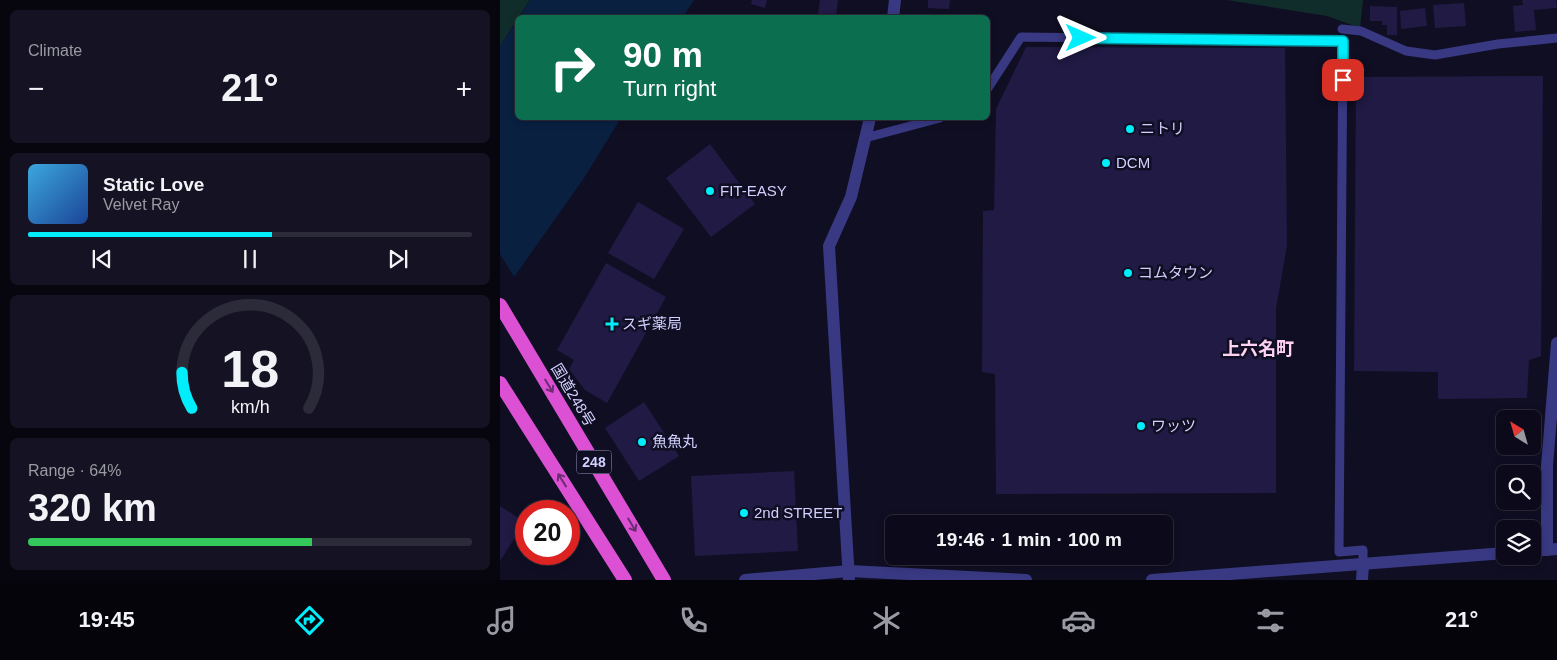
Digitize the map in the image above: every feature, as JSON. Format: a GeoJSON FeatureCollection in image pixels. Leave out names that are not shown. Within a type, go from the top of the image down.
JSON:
{"type":"FeatureCollection","features":[{"type":"Feature","properties":{"kind":"highway","name":"国道248号"},"geometry":{"type":"LineString","coordinates":[[500,305],[664,580]]}},
{"type":"Feature","properties":{"kind":"highway","name":"248"},"geometry":{"type":"LineString","coordinates":[[500,383],[626,580]]}},
{"type":"Feature","properties":{"kind":"street"},"geometry":{"type":"LineString","coordinates":[[892,15],[895,0]]}},
{"type":"Feature","properties":{"kind":"street"},"geometry":{"type":"LineString","coordinates":[[849,575],[829,246],[851,197],[870,120]]}},
{"type":"Feature","properties":{"kind":"street"},"geometry":{"type":"LineString","coordinates":[[1552,550],[1547,466],[1557,343]]}},
{"type":"Feature","properties":{"kind":"street"},"geometry":{"type":"LineString","coordinates":[[1152,580],[1496,555]]}},
{"type":"Feature","properties":{"kind":"street"},"geometry":{"type":"LineString","coordinates":[[1362,580],[1363,565]]}},
{"type":"Feature","properties":{"kind":"street"},"geometry":{"type":"LineString","coordinates":[[744,580],[849,575],[1026,580]]}},
{"type":"Feature","properties":{"kind":"lane"},"geometry":{"type":"LineString","coordinates":[[1342,29],[1361,31],[1406,51],[1435,55],[1498,44],[1557,38]]}},
{"type":"Feature","properties":{"kind":"lane"},"geometry":{"type":"LineString","coordinates":[[990,85],[1021,37],[1343,41],[1340,552],[1363,550],[1363,565]]}},
{"type":"Feature","properties":{"kind":"lane"},"geometry":{"type":"LineString","coordinates":[[865,138],[932,120]]}},
{"type":"Feature","properties":{"kind":"green space"},"geometry":{"type":"Polygon","coordinates":[[[500,0],[530,0],[520,15],[515,15],[515,23],[500,46],[500,0]]]}},
{"type":"Feature","properties":{"kind":"green space"},"geometry":{"type":"Polygon","coordinates":[[[1227,0],[1363,0],[1360,28],[1327,16],[1227,0]]]}},
{"type":"Feature","properties":{"kind":"water"},"geometry":{"type":"Polygon","coordinates":[[[530,0],[694,0],[684,15],[521,15],[530,0]]]}},
{"type":"Feature","properties":{"kind":"water"},"geometry":{"type":"Polygon","coordinates":[[[515,24],[515,120],[620,120],[584,178],[500,297],[500,46],[515,24]]]}},
{"type":"Feature","properties":{"kind":"pier"},"geometry":{"type":"Polygon","coordinates":[[[500,254],[516,280],[500,300],[500,254]]]}},
{"type":"Feature","properties":{"kind":"building"},"geometry":{"type":"Polygon","coordinates":[[[752,0],[767,0],[765,8],[751,4],[752,0]]]}},
{"type":"Feature","properties":{"kind":"building"},"geometry":{"type":"Polygon","coordinates":[[[820,0],[838,0],[836,15],[818,14],[820,0]]]}},
{"type":"Feature","properties":{"kind":"building"},"geometry":{"type":"Polygon","coordinates":[[[928,0],[950,0],[949,9],[928,8],[928,0]]]}},
{"type":"Feature","properties":{"kind":"building"},"geometry":{"type":"Polygon","coordinates":[[[1522,0],[1556,0],[1557,8],[1534,10],[1536,30],[1515,32],[1513,6],[1523,5],[1522,0]]]}},
{"type":"Feature","properties":{"kind":"building"},"geometry":{"type":"Polygon","coordinates":[[[1464,3],[1466,26],[1435,28],[1433,5],[1464,3]]]}},
{"type":"Feature","properties":{"kind":"building"},"geometry":{"type":"Polygon","coordinates":[[[1370,6],[1397,7],[1397,35],[1387,35],[1387,25],[1382,25],[1382,21],[1370,21],[1370,6]]]}},
{"type":"Feature","properties":{"kind":"building"},"geometry":{"type":"Polygon","coordinates":[[[1425,8],[1427,26],[1401,29],[1400,11],[1425,8]]]}},
{"type":"Feature","properties":{"kind":"building"},"geometry":{"type":"Polygon","coordinates":[[[1026,47],[1285,48],[1287,245],[1276,309],[1276,493],[996,494],[995,374],[982,372],[983,211],[994,210],[996,109],[1026,47]]]}},
{"type":"Feature","properties":{"kind":"building"},"geometry":{"type":"Polygon","coordinates":[[[1543,76],[1541,356],[1529,360],[1527,398],[1438,399],[1438,372],[1354,371],[1356,77],[1543,76]]]}},
{"type":"Feature","properties":{"kind":"building","name":"FIT-EASY"},"geometry":{"type":"Polygon","coordinates":[[[710,144],[755,204],[711,237],[666,178],[710,144]]]}},
{"type":"Feature","properties":{"kind":"building"},"geometry":{"type":"Polygon","coordinates":[[[638,202],[684,229],[654,279],[608,253],[638,202]]]}},
{"type":"Feature","properties":{"kind":"building","name":"スギ薬局"},"geometry":{"type":"Polygon","coordinates":[[[606,263],[666,297],[607,403],[585,390],[569,369],[574,360],[557,350],[606,263]]]}},
{"type":"Feature","properties":{"kind":"building","name":"魚魚丸"},"geometry":{"type":"Polygon","coordinates":[[[644,402],[679,456],[639,481],[605,428],[644,402]]]}},
{"type":"Feature","properties":{"kind":"building","name":"2nd STREET"},"geometry":{"type":"Polygon","coordinates":[[[794,471],[798,551],[695,556],[691,476],[794,471]]]}},
{"type":"Feature","properties":{"kind":"building"},"geometry":{"type":"Polygon","coordinates":[[[500,506],[515,516],[515,538],[500,561],[500,506]]]}},
{"type":"Feature","properties":{"kind":"place","name":"ニトリ"},"geometry":{"type":"Point","coordinates":[1130,129]}},
{"type":"Feature","properties":{"kind":"place","name":"DCM"},"geometry":{"type":"Point","coordinates":[1106,163]}},
{"type":"Feature","properties":{"kind":"place","name":"FIT-EASY"},"geometry":{"type":"Point","coordinates":[710,191]}},
{"type":"Feature","properties":{"kind":"place","name":"コムタウン"},"geometry":{"type":"Point","coordinates":[1128,273]}},
{"type":"Feature","properties":{"kind":"place","name":"スギ薬局"},"geometry":{"type":"Point","coordinates":[612,324]}},
{"type":"Feature","properties":{"kind":"place","name":"ワッツ"},"geometry":{"type":"Point","coordinates":[1141,426]}},
{"type":"Feature","properties":{"kind":"place","name":"魚魚丸"},"geometry":{"type":"Point","coordinates":[642,442]}},
{"type":"Feature","properties":{"kind":"place","name":"2nd STREET"},"geometry":{"type":"Point","coordinates":[744,513]}},
{"type":"Feature","properties":{"kind":"district","name":"上六名町"},"geometry":{"type":"Point","coordinates":[1258,349]}},
{"type":"Feature","properties":{"kind":"route"},"geometry":{"type":"LineString","coordinates":[[1081,38],[1343,41],[1343,80]]}}]}
